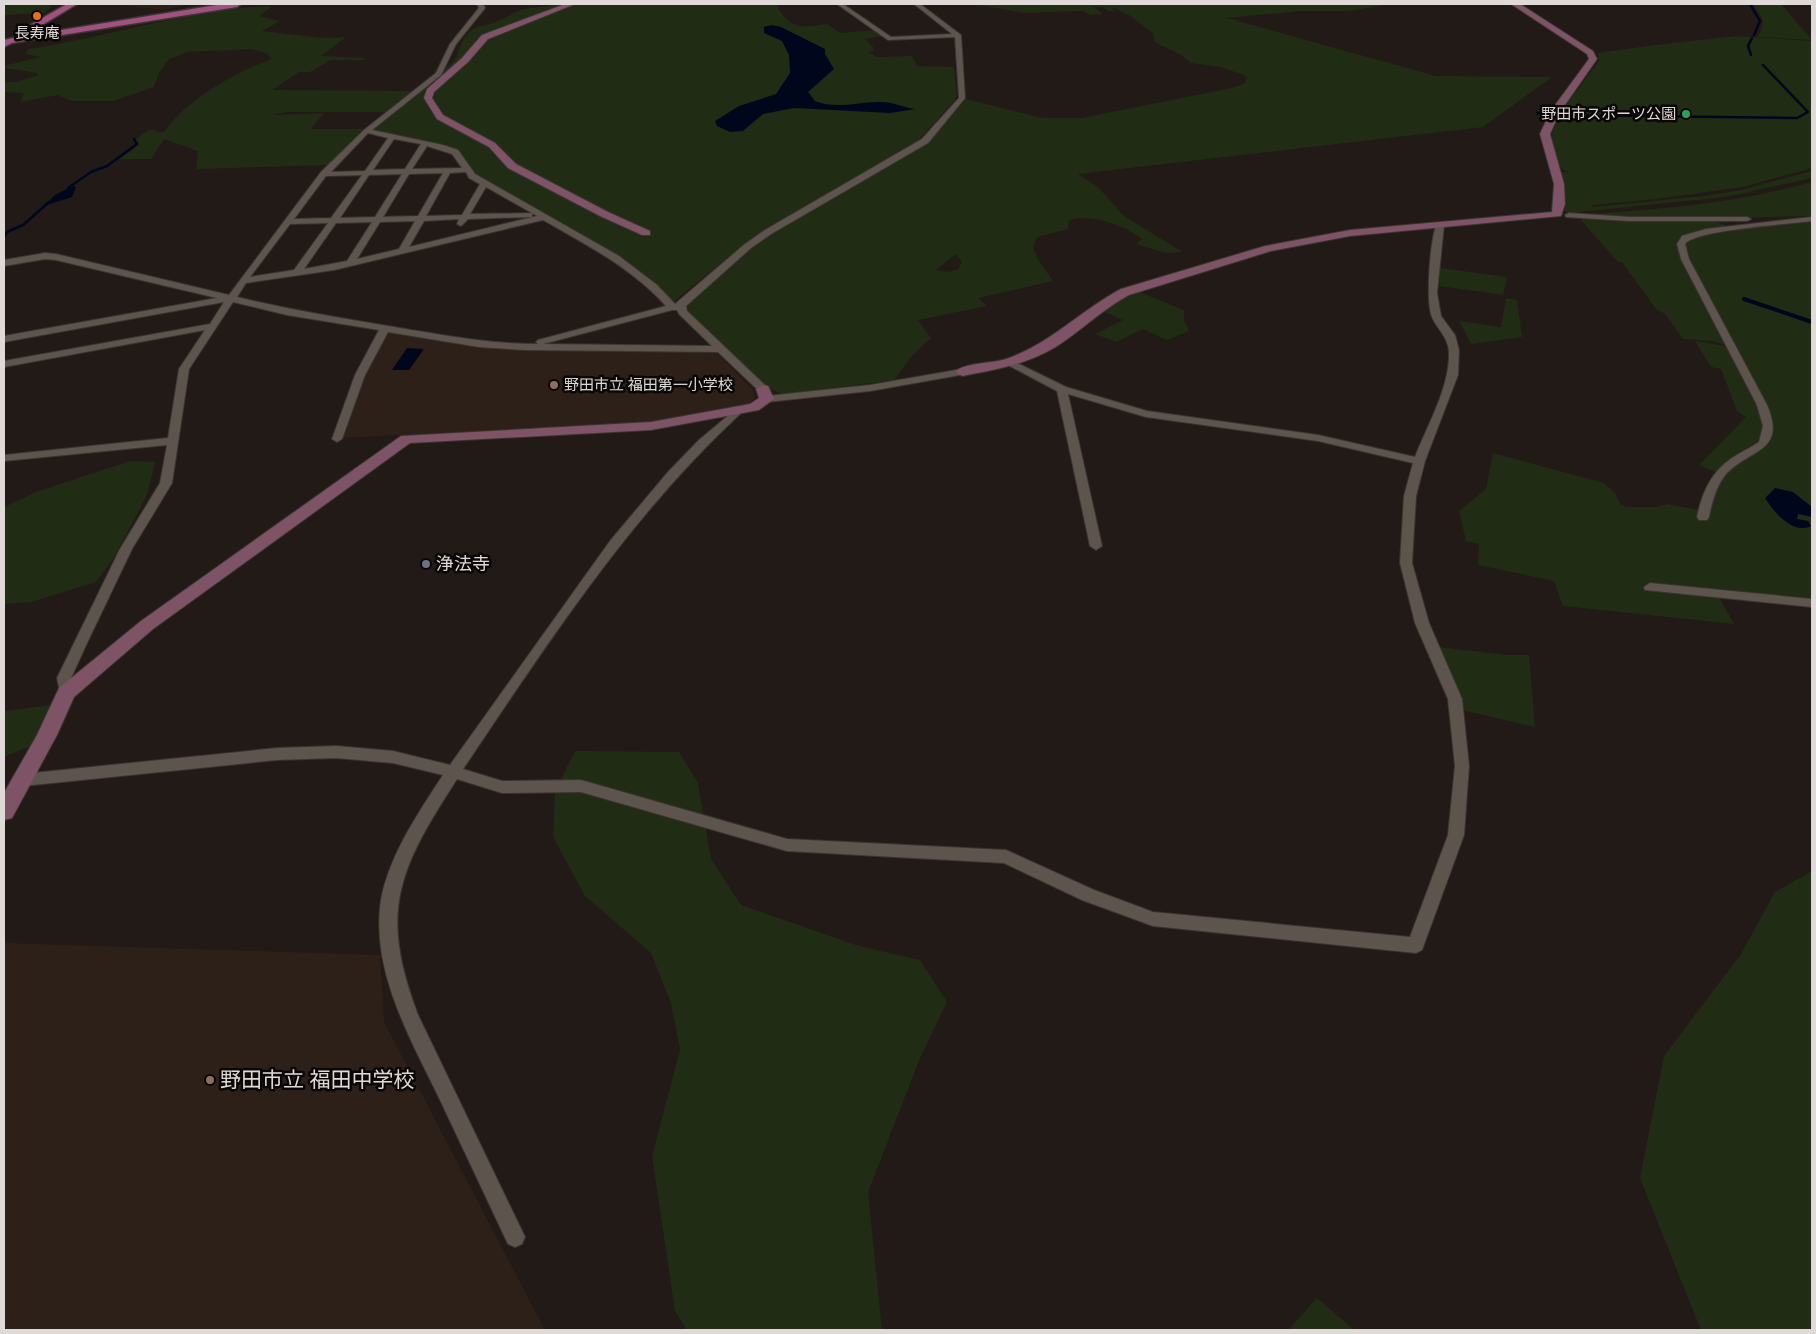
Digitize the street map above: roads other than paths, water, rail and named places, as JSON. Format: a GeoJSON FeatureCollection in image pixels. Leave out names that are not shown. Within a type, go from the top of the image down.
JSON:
{"type":"FeatureCollection","features":[{"type":"Feature","properties":{"kind":"main road"},"geometry":{"type":"LineString","coordinates":[[5,43],[73,4]]}},
{"type":"Feature","properties":{"kind":"main road"},"geometry":{"type":"LineString","coordinates":[[5,43],[237,4]]}},
{"type":"Feature","properties":{"kind":"street"},"geometry":{"type":"LineString","coordinates":[[66,693],[64,678],[80,643],[126,549],[166,483],[184,369],[243,281],[290,222],[324,174],[366,131],[439,74],[453,44],[482,8],[480,4]]}},
{"type":"Feature","properties":{"kind":"street"},"geometry":{"type":"LineString","coordinates":[[571,4],[485,37],[465,60],[430,90],[428,98],[440,117],[492,145],[512,166],[604,214],[646,233]]}},
{"type":"Feature","properties":{"kind":"street"},"geometry":{"type":"LineString","coordinates":[[840,4],[890,39],[958,35]]}},
{"type":"Feature","properties":{"kind":"street"},"geometry":{"type":"LineString","coordinates":[[524,347],[677,307],[748,246],[768,232],[925,141],[962,98],[958,35],[917,4]]}},
{"type":"Feature","properties":{"kind":"street"},"geometry":{"type":"LineString","coordinates":[[1515,4],[1590,53],[1593,59],[1555,112],[1545,134],[1556,174],[1563,214]]}},
{"type":"Feature","properties":{"kind":"street"},"geometry":{"type":"LineString","coordinates":[[366,131],[425,143],[455,152],[466,170],[484,183],[616,258],[677,307],[765,394]]}},
{"type":"Feature","properties":{"kind":"street"},"geometry":{"type":"LineString","coordinates":[[297,273],[393,136]]}},
{"type":"Feature","properties":{"kind":"street"},"geometry":{"type":"LineString","coordinates":[[350,263],[425,143]]}},
{"type":"Feature","properties":{"kind":"street"},"geometry":{"type":"LineString","coordinates":[[403,250],[448,170]]}},
{"type":"Feature","properties":{"kind":"street"},"geometry":{"type":"LineString","coordinates":[[324,174],[466,170]]}},
{"type":"Feature","properties":{"kind":"street"},"geometry":{"type":"LineString","coordinates":[[454,238],[484,183]]}},
{"type":"Feature","properties":{"kind":"street"},"geometry":{"type":"LineString","coordinates":[[4,812],[47,735],[66,693],[147,625],[406,438],[651,426],[736,412],[754,407],[765,394],[870,388],[962,372],[1009,363],[1049,346],[1104,302],[1146,284],[1269,248],[1350,234],[1590,213]]}},
{"type":"Feature","properties":{"kind":"street"},"geometry":{"type":"LineString","coordinates":[[1563,214],[1629,219],[1812,218]]}},
{"type":"Feature","properties":{"kind":"street"},"geometry":{"type":"LineString","coordinates":[[290,222],[542,216]]}},
{"type":"Feature","properties":{"kind":"street"},"geometry":{"type":"LineString","coordinates":[[243,281],[350,263],[542,216]]}},
{"type":"Feature","properties":{"kind":"street"},"geometry":{"type":"LineString","coordinates":[[1703,516],[1706,495],[1718,478],[1734,461],[1766,440],[1769,431],[1762,405],[1680,247],[1682,240],[1690,235],[1812,218]]}},
{"type":"Feature","properties":{"kind":"street"},"geometry":{"type":"LineString","coordinates":[[1716,220],[1732,229]]}},
{"type":"Feature","properties":{"kind":"street"},"geometry":{"type":"LineString","coordinates":[[22,780],[277,754],[336,752],[393,757],[454,772],[502,787],[581,786],[786,844],[1006,857],[1088,895],[1152,919],[1416,944],[1456,836],[1462,766],[1455,698],[1422,623],[1406,563],[1410,496],[1419,461],[1453,375],[1454,350],[1450,334],[1436,316],[1432,294],[1440,225]]}},
{"type":"Feature","properties":{"kind":"street"},"geometry":{"type":"LineString","coordinates":[[4,263],[44,256],[56,257],[287,312],[384,330],[479,344],[524,347],[720,349]]}},
{"type":"Feature","properties":{"kind":"street"},"geometry":{"type":"LineString","coordinates":[[4,339],[232,298]]}},
{"type":"Feature","properties":{"kind":"street"},"geometry":{"type":"LineString","coordinates":[[4,364],[213,326]]}},
{"type":"Feature","properties":{"kind":"street"},"geometry":{"type":"LineString","coordinates":[[337,439],[360,375],[384,330]]}},
{"type":"Feature","properties":{"kind":"street"},"geometry":{"type":"LineString","coordinates":[[1009,363],[1062,389],[1146,414],[1318,438],[1419,461]]}},
{"type":"Feature","properties":{"kind":"street"},"geometry":{"type":"LineString","coordinates":[[1062,389],[1096,546]]}},
{"type":"Feature","properties":{"kind":"street"},"geometry":{"type":"LineString","coordinates":[[516,1237],[410,1019],[393,970],[388,910],[401,863],[454,772],[583,586],[638,512],[699,444],[736,412]]}},
{"type":"Feature","properties":{"kind":"street"},"geometry":{"type":"LineString","coordinates":[[4,458],[172,442]]}},
{"type":"Feature","properties":{"kind":"street"},"geometry":{"type":"LineString","coordinates":[[1650,587],[1812,603]]}},
{"type":"Feature","properties":{"kind":"water"},"geometry":{"type":"Polygon","coordinates":[[[772,25],[781,27],[825,49],[825,54],[834,69],[808,92],[815,101],[832,105],[886,102],[916,109],[890,113],[794,108],[763,114],[743,131],[730,132],[717,126],[715,121],[739,106],[776,94],[790,73],[789,55],[782,41],[764,33],[764,27],[772,25]]]}},
{"type":"Feature","properties":{"kind":"water"},"geometry":{"type":"Polygon","coordinates":[[[73,186],[76,187],[72,197],[44,206],[55,195],[73,186]]]}},
{"type":"Feature","properties":{"kind":"water"},"geometry":{"type":"Polygon","coordinates":[[[407,348],[424,349],[409,370],[392,370],[407,348]]]}},
{"type":"Feature","properties":{"kind":"water"},"geometry":{"type":"Polygon","coordinates":[[[1775,488],[1793,492],[1812,507],[1812,517],[1798,514],[1797,519],[1808,521],[1811,526],[1804,528],[1790,525],[1773,510],[1765,498],[1775,488]]]}},
{"type":"Feature","properties":{"kind":"waterway"},"geometry":{"type":"LineString","coordinates":[[1750,4],[1760,21],[1754,35]]}},
{"type":"Feature","properties":{"kind":"waterway"},"geometry":{"type":"LineString","coordinates":[[1751,55],[1748,46],[1752,38]]}},
{"type":"Feature","properties":{"kind":"waterway"},"geometry":{"type":"LineString","coordinates":[[1562,115],[1797,118],[1808,112],[1763,65]]}},
{"type":"Feature","properties":{"kind":"waterway"},"geometry":{"type":"LineString","coordinates":[[1537,113],[1546,114]]}},
{"type":"Feature","properties":{"kind":"waterway"},"geometry":{"type":"LineString","coordinates":[[68,188],[91,172],[107,166],[137,144],[134,139]]}},
{"type":"Feature","properties":{"kind":"waterway"},"geometry":{"type":"LineString","coordinates":[[4,237],[7,232],[23,225],[49,202]]}},
{"type":"Feature","properties":{"kind":"waterway"},"geometry":{"type":"LineString","coordinates":[[1744,299],[1812,322]]}},
{"type":"Feature","properties":{"kind":"place","name":"長寿庵"},"geometry":{"type":"Point","coordinates":[37,16]}},
{"type":"Feature","properties":{"kind":"place","name":"野田市スポーツ公園"},"geometry":{"type":"Point","coordinates":[1686,114]}},
{"type":"Feature","properties":{"kind":"place","name":"野田市立 福田第一小学校"},"geometry":{"type":"Point","coordinates":[554,385]}},
{"type":"Feature","properties":{"kind":"place","name":"浄法寺"},"geometry":{"type":"Point","coordinates":[426,564]}},
{"type":"Feature","properties":{"kind":"place","name":"野田市立 福田中学校"},"geometry":{"type":"Point","coordinates":[210,1080]}}]}
